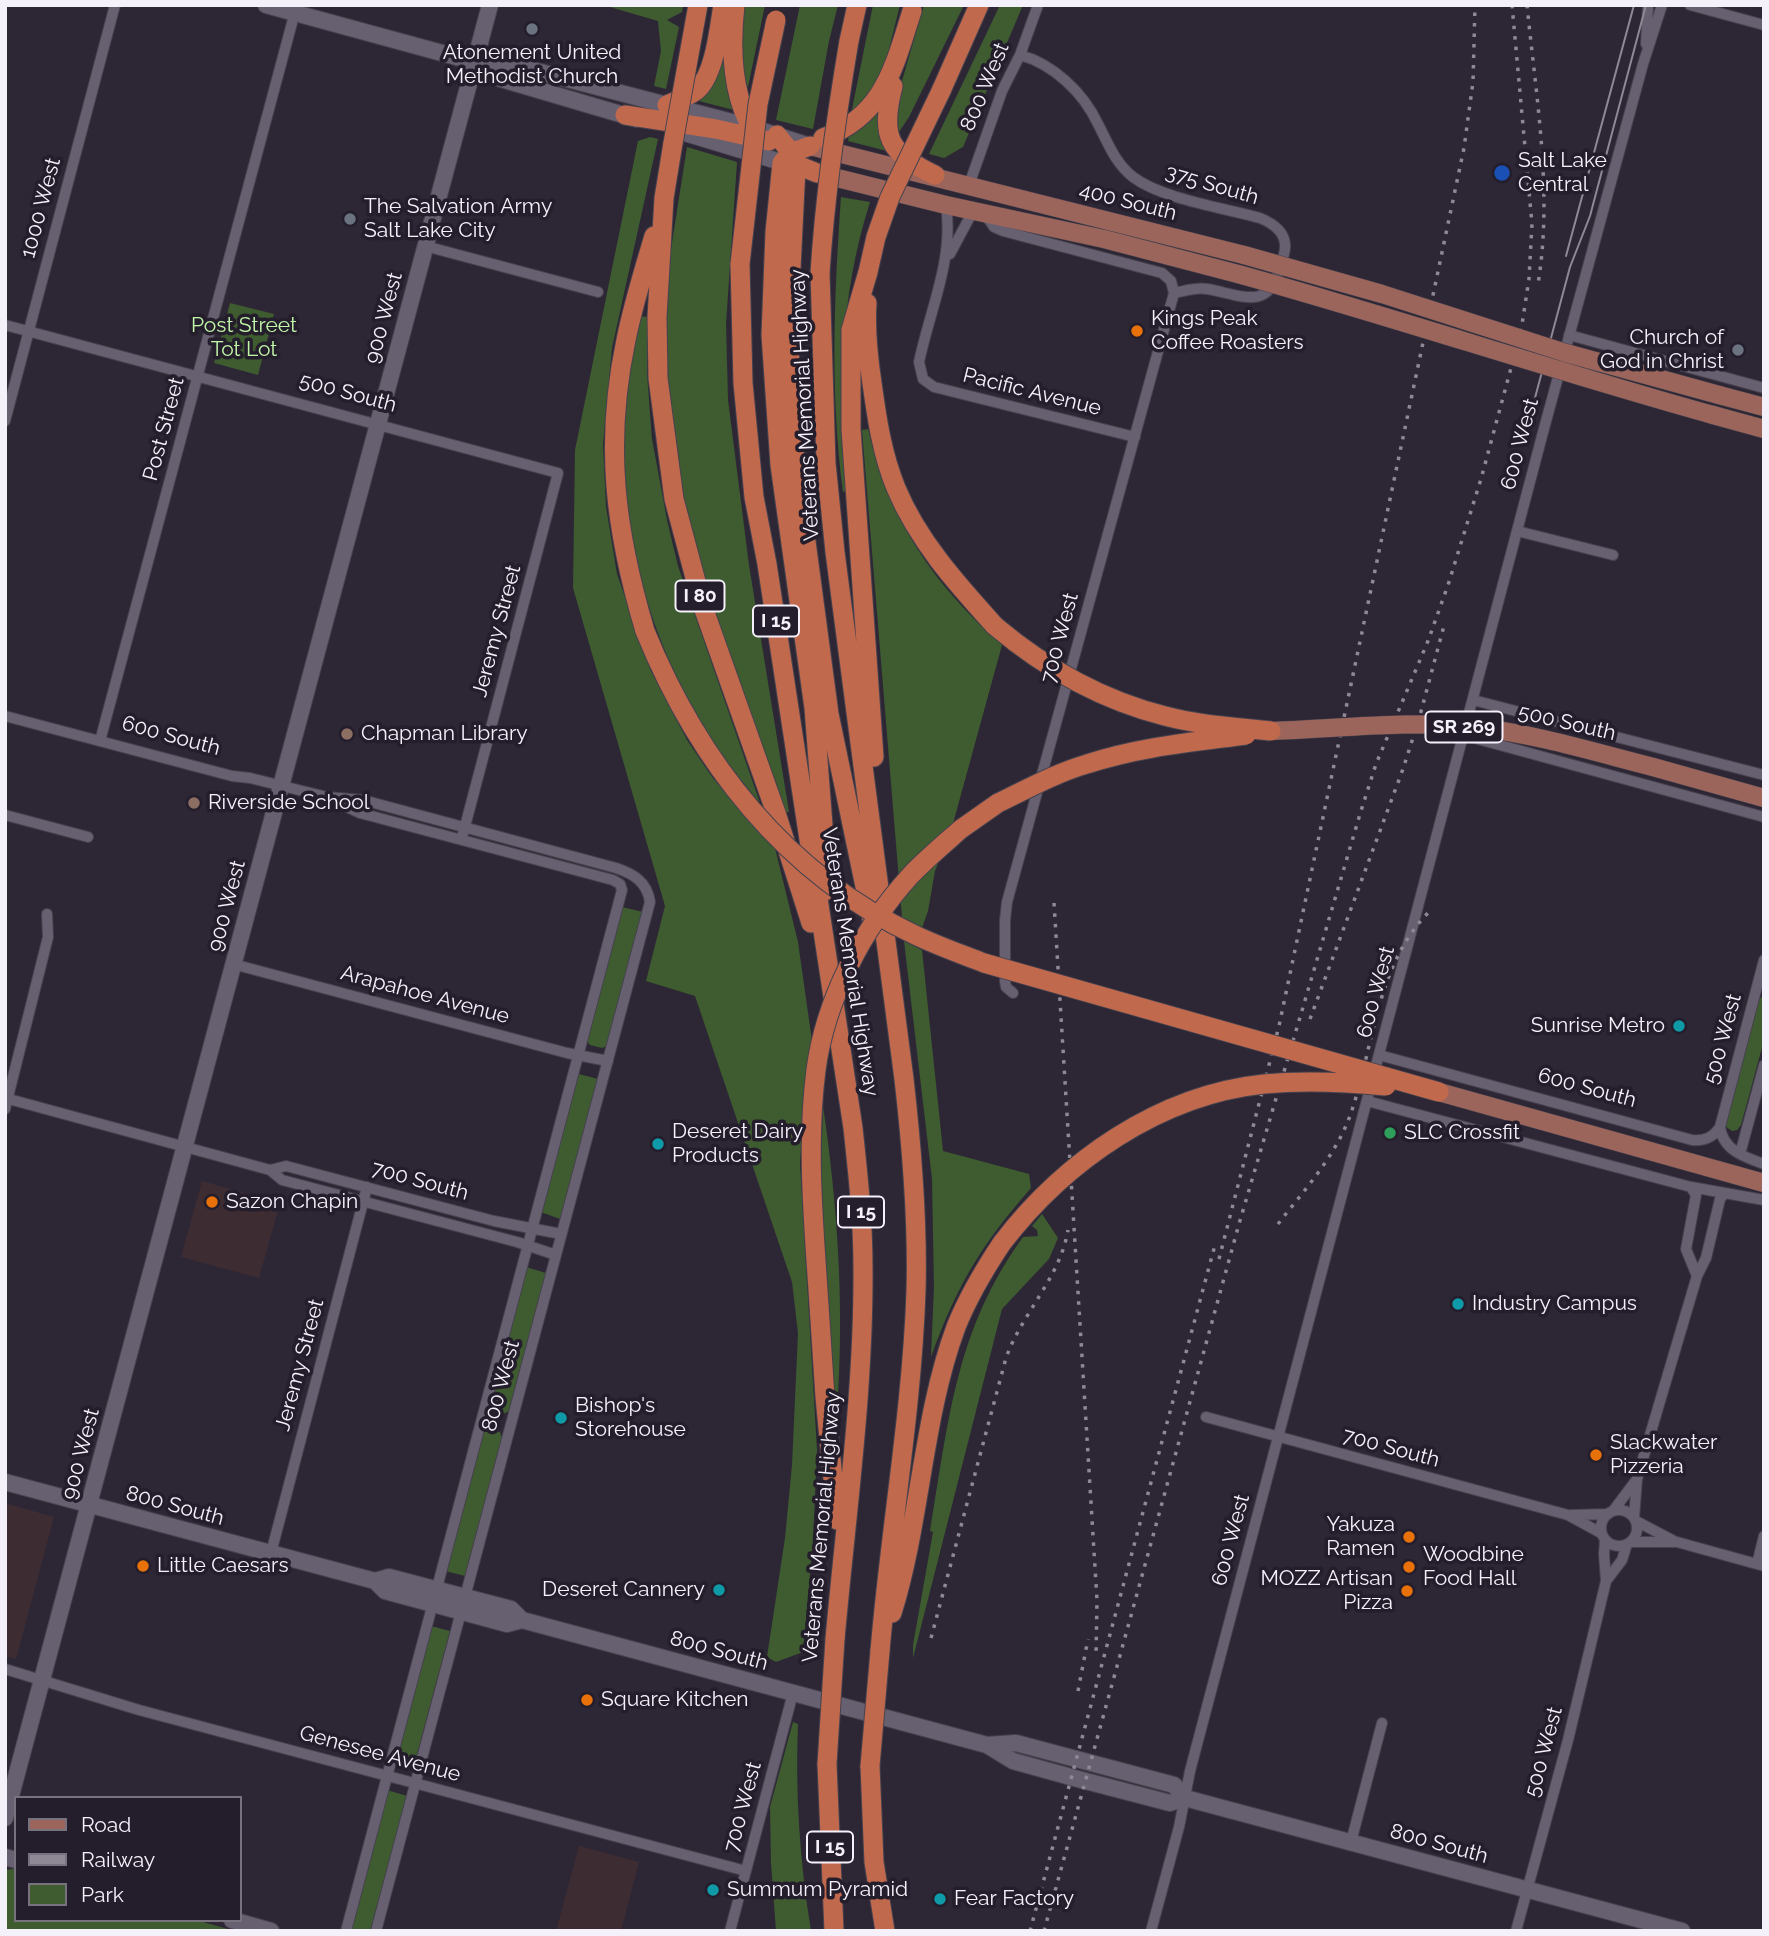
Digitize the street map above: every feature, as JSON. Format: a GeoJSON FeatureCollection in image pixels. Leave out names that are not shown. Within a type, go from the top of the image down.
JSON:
{"type":"FeatureCollection","features":[{"type":"Feature","properties":{"kind":"highway","name":"I 80"},"geometry":{"type":"LineString","coordinates":[[698,5],[664,198],[657,317],[661,400],[674,499],[702,604],[776,813],[829,978]]}},
{"type":"Feature","properties":{"kind":"highway"},"geometry":{"type":"LineString","coordinates":[[667,104],[696,90],[705,79],[714,51],[723,5]]}},
{"type":"Feature","properties":{"kind":"highway"},"geometry":{"type":"LineString","coordinates":[[735,5],[734,65],[742,107],[785,149],[817,173]]}},
{"type":"Feature","properties":{"kind":"highway","name":"Veterans Memorial Highway"},"geometry":{"type":"LineString","coordinates":[[857,5],[834,130],[824,209],[820,273],[826,463],[831,514],[904,1079],[913,1169],[916,1292],[912,1353],[870,1766],[874,1862],[885,1931]]}},
{"type":"Feature","properties":{"kind":"highway"},"geometry":{"type":"LineString","coordinates":[[886,939],[851,429],[851,330],[876,237],[890,197],[979,5]]}},
{"type":"Feature","properties":{"kind":"highway"},"geometry":{"type":"LineString","coordinates":[[625,115],[716,129],[785,149],[822,138],[860,119],[876,102],[890,74],[913,8]]}},
{"type":"Feature","properties":{"kind":"highway"},"geometry":{"type":"LineString","coordinates":[[913,8],[887,108],[887,130],[892,146],[902,158],[935,175]]}},
{"type":"Feature","properties":{"kind":"highway","name":"Veterans Memorial Highway"},"geometry":{"type":"LineString","coordinates":[[778,12],[758,104],[740,264],[743,383],[754,498],[767,564],[857,1166],[863,1267],[859,1379],[835,1639],[827,1764],[834,1931]]}},
{"type":"Feature","properties":{"kind":"highway"},"geometry":{"type":"LineString","coordinates":[[785,149],[775,232],[772,302],[775,397],[780,465],[814,708],[839,1044]]}},
{"type":"Feature","properties":{"kind":"highway"},"geometry":{"type":"LineString","coordinates":[[785,149],[788,329],[795,459],[829,714],[904,1079]]}},
{"type":"Feature","properties":{"kind":"highway"},"geometry":{"type":"LineString","coordinates":[[664,198],[626,338],[614,427],[616,503],[626,565],[645,631],[668,684],[703,747],[744,802],[803,861],[847,895],[913,934],[984,963],[1439,1092]]}},
{"type":"Feature","properties":{"kind":"highway"},"geometry":{"type":"LineString","coordinates":[[868,272],[865,332],[878,428],[896,488],[925,541],[952,579],[1014,642],[1080,685],[1122,703],[1166,716],[1271,731]]}},
{"type":"Feature","properties":{"kind":"highway"},"geometry":{"type":"LineString","coordinates":[[842,1564],[825,1397],[811,1169],[816,1070],[828,1021],[847,972],[869,932],[910,876],[961,829],[998,803],[1059,773],[1088,763],[1140,751],[1271,731]]}},
{"type":"Feature","properties":{"kind":"highway"},"geometry":{"type":"LineString","coordinates":[[880,1651],[905,1570],[946,1359],[957,1325],[971,1294],[1002,1243],[1037,1203],[1128,1129],[1190,1101],[1262,1084],[1315,1081],[1439,1092]]}},
{"type":"Feature","properties":{"kind":"main road","name":"400 South"},"geometry":{"type":"LineString","coordinates":[[267,5],[296,9],[475,62],[502,62],[667,104],[785,149]]}},
{"type":"Feature","properties":{"kind":"main road","name":"900 West"},"geometry":{"type":"LineString","coordinates":[[5,1818],[490,5]]}},
{"type":"Feature","properties":{"kind":"main road","name":"400 South"},"geometry":{"type":"LineString","coordinates":[[475,62],[498,78],[625,115],[785,149],[935,175],[1244,255],[1382,294],[1566,354],[1764,407]]}},
{"type":"Feature","properties":{"kind":"main road","name":"400 South"},"geometry":{"type":"LineString","coordinates":[[817,173],[946,205],[1104,239],[1238,274],[1391,317],[1611,387],[1764,429]]}},
{"type":"Feature","properties":{"kind":"main road","name":"500 South"},"geometry":{"type":"LineString","coordinates":[[1271,731],[1410,726],[1473,727],[1528,735],[1764,798]]}},
{"type":"Feature","properties":{"kind":"main road","name":"600 South"},"geometry":{"type":"LineString","coordinates":[[1439,1092],[1764,1183]]}},
{"type":"Feature","properties":{"kind":"main road","name":"800 South"},"geometry":{"type":"LineString","coordinates":[[5,1482],[374,1581],[385,1591],[435,1597],[462,1604],[508,1625],[522,1620],[987,1745],[1013,1761],[1170,1804],[1185,1798],[1682,1931]]}},
{"type":"Feature","properties":{"kind":"main road"},"geometry":{"type":"LineString","coordinates":[[239,1922],[271,1931]]}},
{"type":"Feature","properties":{"kind":"street","name":"1000 West"},"geometry":{"type":"LineString","coordinates":[[5,421],[115,5]]}},
{"type":"Feature","properties":{"kind":"street","name":"800 West"},"geometry":{"type":"LineString","coordinates":[[969,185],[1002,91],[1020,55],[1038,5]]}},
{"type":"Feature","properties":{"kind":"street","name":"600 West"},"geometry":{"type":"LineString","coordinates":[[1643,64],[1648,5]]}},
{"type":"Feature","properties":{"kind":"street","name":"600 West"},"geometry":{"type":"LineString","coordinates":[[1151,1931],[1190,1771],[1472,700],[1643,64],[1662,5]]}},
{"type":"Feature","properties":{"kind":"street"},"geometry":{"type":"LineString","coordinates":[[1690,5],[1764,25]]}},
{"type":"Feature","properties":{"kind":"street","name":"Post Street"},"geometry":{"type":"LineString","coordinates":[[100,741],[296,9]]}},
{"type":"Feature","properties":{"kind":"street","name":"375 South"},"geometry":{"type":"LineString","coordinates":[[1020,55],[1035,59],[1065,80],[1078,93],[1097,120],[1115,157],[1125,170],[1140,182],[1164,192],[1260,218],[1273,224],[1280,232],[1286,246],[1271,289],[1262,295],[1252,298],[1206,289],[1174,293]]}},
{"type":"Feature","properties":{"kind":"street"},"geometry":{"type":"LineString","coordinates":[[946,205],[949,232],[946,263]]}},
{"type":"Feature","properties":{"kind":"street"},"geometry":{"type":"LineString","coordinates":[[946,263],[979,212]]}},
{"type":"Feature","properties":{"kind":"street","name":"400 South"},"geometry":{"type":"LineString","coordinates":[[979,212],[1003,231],[1162,273],[1171,281],[1174,293]]}},
{"type":"Feature","properties":{"kind":"street"},"geometry":{"type":"LineString","coordinates":[[425,246],[598,292]]}},
{"type":"Feature","properties":{"kind":"street","name":"Pacific Avenue"},"geometry":{"type":"LineString","coordinates":[[946,263],[919,362],[923,379],[928,384],[946,391],[979,396],[1135,437]]}},
{"type":"Feature","properties":{"kind":"street","name":"700 West"},"geometry":{"type":"LineString","coordinates":[[1013,993],[1008,990],[1005,981],[1007,902],[1174,293]]}},
{"type":"Feature","properties":{"kind":"street","name":"500 South"},"geometry":{"type":"LineString","coordinates":[[5,325],[558,473]]}},
{"type":"Feature","properties":{"kind":"street"},"geometry":{"type":"LineString","coordinates":[[1569,335],[1764,388]]}},
{"type":"Feature","properties":{"kind":"street","name":"Jeremy Street"},"geometry":{"type":"LineString","coordinates":[[462,839],[558,473]]}},
{"type":"Feature","properties":{"kind":"street"},"geometry":{"type":"LineString","coordinates":[[1517,531],[1613,555]]}},
{"type":"Feature","properties":{"kind":"street","name":"500 South"},"geometry":{"type":"LineString","coordinates":[[1472,700],[1764,775]]}},
{"type":"Feature","properties":{"kind":"street","name":"600 South"},"geometry":{"type":"LineString","coordinates":[[5,716],[232,776],[327,797],[363,800],[616,868]]}},
{"type":"Feature","properties":{"kind":"street","name":"500 South"},"geometry":{"type":"LineString","coordinates":[[1463,735],[1764,817]]}},
{"type":"Feature","properties":{"kind":"street","name":"600 South"},"geometry":{"type":"LineString","coordinates":[[327,797],[360,813],[613,880],[620,884],[622,890]]}},
{"type":"Feature","properties":{"kind":"street"},"geometry":{"type":"LineString","coordinates":[[5,816],[88,837]]}},
{"type":"Feature","properties":{"kind":"street","name":"800 West"},"geometry":{"type":"LineString","coordinates":[[376,1931],[650,902],[648,891],[642,882],[632,874],[616,868]]}},
{"type":"Feature","properties":{"kind":"street","name":"800 West"},"geometry":{"type":"LineString","coordinates":[[346,1931],[622,890]]}},
{"type":"Feature","properties":{"kind":"street"},"geometry":{"type":"LineString","coordinates":[[6,1101],[48,937],[47,914]]}},
{"type":"Feature","properties":{"kind":"street","name":"500 West"},"geometry":{"type":"LineString","coordinates":[[1720,1127],[1764,960]]}},
{"type":"Feature","properties":{"kind":"street","name":"Arapahoe Avenue"},"geometry":{"type":"LineString","coordinates":[[233,964],[579,1056],[608,1061]]}},
{"type":"Feature","properties":{"kind":"street","name":"600 South"},"geometry":{"type":"LineString","coordinates":[[1379,1055],[1692,1140],[1709,1138],[1720,1127]]}},
{"type":"Feature","properties":{"kind":"street"},"geometry":{"type":"LineString","coordinates":[[1740,1154],[1764,1065]]}},
{"type":"Feature","properties":{"kind":"street","name":"700 South"},"geometry":{"type":"LineString","coordinates":[[6,1101],[270,1170],[282,1180],[556,1255]]}},
{"type":"Feature","properties":{"kind":"street"},"geometry":{"type":"LineString","coordinates":[[1367,1101],[1691,1187],[1764,1200]]}},
{"type":"Feature","properties":{"kind":"street"},"geometry":{"type":"LineString","coordinates":[[1720,1127],[1723,1141],[1740,1154],[1764,1164]]}},
{"type":"Feature","properties":{"kind":"street","name":"700 South"},"geometry":{"type":"LineString","coordinates":[[270,1170],[286,1166],[453,1210],[561,1234]]}},
{"type":"Feature","properties":{"kind":"street","name":"Jeremy Street"},"geometry":{"type":"LineString","coordinates":[[271,1553],[367,1187]]}},
{"type":"Feature","properties":{"kind":"street"},"geometry":{"type":"LineString","coordinates":[[1691,1187],[1696,1195],[1686,1249],[1697,1276]]}},
{"type":"Feature","properties":{"kind":"street"},"geometry":{"type":"LineString","coordinates":[[1629,1543],[1637,1530],[1637,1479],[1697,1276],[1706,1258],[1720,1199],[1724,1194]]}},
{"type":"Feature","properties":{"kind":"street"},"geometry":{"type":"LineString","coordinates":[[449,1224],[453,1210]]}},
{"type":"Feature","properties":{"kind":"street","name":"700 South"},"geometry":{"type":"LineString","coordinates":[[1206,1417],[1568,1515],[1603,1536]]}},
{"type":"Feature","properties":{"kind":"street"},"geometry":{"type":"LineString","coordinates":[[1637,1479],[1602,1524],[1603,1536],[1616,1546],[1629,1543],[1677,1542]]}},
{"type":"Feature","properties":{"kind":"street"},"geometry":{"type":"LineString","coordinates":[[1610,1513],[1624,1511],[1677,1542],[1760,1565],[1764,1536]]}},
{"type":"Feature","properties":{"kind":"street","name":"700 South"},"geometry":{"type":"LineString","coordinates":[[1568,1515],[1610,1513]]}},
{"type":"Feature","properties":{"kind":"street","name":"500 West"},"geometry":{"type":"LineString","coordinates":[[1516,1931],[1568,1740],[1606,1581],[1603,1536]]}},
{"type":"Feature","properties":{"kind":"street","name":"500 West"},"geometry":{"type":"LineString","coordinates":[[1606,1581],[1622,1560],[1629,1543]]}},
{"type":"Feature","properties":{"kind":"street","name":"Genesee Avenue"},"geometry":{"type":"LineString","coordinates":[[5,1669],[139,1710],[746,1871]]}},
{"type":"Feature","properties":{"kind":"street","name":"700 West"},"geometry":{"type":"LineString","coordinates":[[730,1931],[793,1693]]}},
{"type":"Feature","properties":{"kind":"street"},"geometry":{"type":"LineString","coordinates":[[1351,1842],[1382,1723]]}},
{"type":"Feature","properties":{"kind":"shaded area"},"geometry":{"type":"Polygon","coordinates":[[[202,1181],[280,1203],[259,1278],[181,1257],[202,1181]]]}},
{"type":"Feature","properties":{"kind":"shaded area"},"geometry":{"type":"Polygon","coordinates":[[[5,1503],[54,1517],[16,1659],[5,1656],[5,1503]]]}},
{"type":"Feature","properties":{"kind":"shaded area"},"geometry":{"type":"Polygon","coordinates":[[[579,1846],[639,1862],[621,1931],[556,1931],[579,1846]]]}},
{"type":"Feature","properties":{"kind":"green space"},"geometry":{"type":"Polygon","coordinates":[[[603,5],[683,5],[682,12],[667,20],[679,27],[666,89],[654,86],[661,51],[658,21],[603,5]]]}},
{"type":"Feature","properties":{"kind":"green space"},"geometry":{"type":"Polygon","coordinates":[[[744,5],[765,5],[748,87],[742,69],[740,47],[744,5]]]}},
{"type":"Feature","properties":{"kind":"green space"},"geometry":{"type":"Polygon","coordinates":[[[800,5],[838,5],[813,129],[776,120],[800,5]]]}},
{"type":"Feature","properties":{"kind":"green space"},"geometry":{"type":"Polygon","coordinates":[[[873,5],[900,5],[884,69],[874,90],[851,114],[873,5]]]}},
{"type":"Feature","properties":{"kind":"green space"},"geometry":{"type":"Polygon","coordinates":[[[924,5],[964,5],[909,117],[897,135],[895,105],[924,5]]]}},
{"type":"Feature","properties":{"kind":"green space"},"geometry":{"type":"Polygon","coordinates":[[[1000,5],[1023,5],[963,147],[944,158],[929,154],[1000,5]]]}},
{"type":"Feature","properties":{"kind":"green space"},"geometry":{"type":"Polygon","coordinates":[[[722,38],[734,110],[695,100],[722,38]]]}},
{"type":"Feature","properties":{"kind":"green space"},"geometry":{"type":"Polygon","coordinates":[[[882,101],[878,126],[887,151],[848,141],[850,131],[882,101]]]}},
{"type":"Feature","properties":{"kind":"green space"},"geometry":{"type":"Polygon","coordinates":[[[650,137],[658,139],[612,348],[603,444],[606,507],[617,574],[651,671],[687,740],[712,777],[775,848],[798,942],[813,1048],[805,1095],[800,1163],[817,1450],[813,1540],[803,1652],[776,1662],[767,1657],[785,1538],[792,1465],[798,1333],[792,1282],[695,996],[646,981],[665,906],[573,588],[575,450],[638,141],[650,137]]]}},
{"type":"Feature","properties":{"kind":"green space"},"geometry":{"type":"Polygon","coordinates":[[[687,147],[737,162],[726,324],[728,400],[749,565],[789,812],[782,813],[702,577],[686,520],[664,356],[668,268],[687,147]]]}},
{"type":"Feature","properties":{"kind":"green space"},"geometry":{"type":"Polygon","coordinates":[[[841,197],[870,202],[852,274],[847,310],[842,381],[846,491],[843,492],[836,418],[834,345],[841,197]]]}},
{"type":"Feature","properties":{"kind":"green space","name":"Post Street Tot Lot"},"geometry":{"type":"Polygon","coordinates":[[[230,303],[274,314],[258,375],[214,363],[230,303]]]}},
{"type":"Feature","properties":{"kind":"green space"},"geometry":{"type":"Polygon","coordinates":[[[639,316],[647,317],[647,374],[652,439],[678,566],[760,803],[726,760],[672,667],[653,618],[638,567],[629,515],[624,461],[626,395],[639,316]]]}},
{"type":"Feature","properties":{"kind":"green space"},"geometry":{"type":"Polygon","coordinates":[[[868,429],[888,493],[917,548],[955,598],[1002,645],[951,831],[935,871],[922,928],[902,917],[862,430],[868,429]]]}},
{"type":"Feature","properties":{"kind":"green space"},"geometry":{"type":"Polygon","coordinates":[[[622,907],[643,912],[607,1046],[602,1048],[590,1045],[587,1041],[622,907]]]}},
{"type":"Feature","properties":{"kind":"green space"},"geometry":{"type":"Polygon","coordinates":[[[904,941],[922,950],[943,1151],[1029,1174],[1031,1188],[998,1228],[972,1267],[951,1308],[931,1357],[934,1287],[932,1179],[904,941]]]}},
{"type":"Feature","properties":{"kind":"green space"},"geometry":{"type":"Polygon","coordinates":[[[1764,996],[1764,1040],[1741,1125],[1732,1131],[1725,1126],[1759,999],[1764,996]]]}},
{"type":"Feature","properties":{"kind":"green space"},"geometry":{"type":"Polygon","coordinates":[[[579,1074],[598,1079],[560,1219],[541,1212],[579,1074]]]}},
{"type":"Feature","properties":{"kind":"green space"},"geometry":{"type":"Polygon","coordinates":[[[823,1106],[832,1178],[840,1286],[838,1395],[832,1396],[821,1169],[823,1106]]]}},
{"type":"Feature","properties":{"kind":"green space"},"geometry":{"type":"Polygon","coordinates":[[[1042,1214],[1058,1238],[1049,1259],[1002,1309],[913,1658],[933,1532],[930,1531],[958,1378],[982,1307],[1000,1272],[1023,1237],[1038,1236],[1037,1230],[1032,1226],[1042,1214]]]}},
{"type":"Feature","properties":{"kind":"green space"},"geometry":{"type":"Polygon","coordinates":[[[526,1267],[546,1273],[509,1411],[503,1414],[491,1410],[489,1406],[526,1267]]]}},
{"type":"Feature","properties":{"kind":"green space"},"geometry":{"type":"Polygon","coordinates":[[[486,1429],[500,1432],[502,1438],[465,1576],[445,1571],[486,1429]]]}},
{"type":"Feature","properties":{"kind":"green space"},"geometry":{"type":"Polygon","coordinates":[[[431,1626],[450,1631],[413,1769],[394,1764],[431,1626]]]}},
{"type":"Feature","properties":{"kind":"green space"},"geometry":{"type":"Polygon","coordinates":[[[793,1722],[798,1724],[799,1828],[811,1931],[776,1931],[770,1807],[793,1722]]]}},
{"type":"Feature","properties":{"kind":"green space"},"geometry":{"type":"Polygon","coordinates":[[[387,1790],[407,1796],[370,1931],[349,1931],[387,1790]]]}},
{"type":"Feature","properties":{"kind":"green space"},"geometry":{"type":"Polygon","coordinates":[[[14,1869],[14,1922],[203,1922],[235,1931],[5,1931],[5,1870],[14,1869]]]}},
{"type":"Feature","properties":{"kind":"tram line"},"geometry":{"type":"LineString","coordinates":[[1566,256],[1634,5]]}},
{"type":"Feature","properties":{"kind":"tram line"},"geometry":{"type":"LineString","coordinates":[[1528,424],[1570,267],[1590,216],[1646,5]]}},
{"type":"Feature","properties":{"kind":"railway"},"geometry":{"type":"LineString","coordinates":[[1219,1259],[1279,1026],[1464,148],[1473,82],[1475,5]]}},
{"type":"Feature","properties":{"kind":"railway"},"geometry":{"type":"LineString","coordinates":[[1044,1931],[1239,1224],[1360,814],[1376,764],[1428,641],[1448,585],[1481,479],[1521,331],[1529,279],[1532,224],[1512,5]]}},
{"type":"Feature","properties":{"kind":"railway"},"geometry":{"type":"LineString","coordinates":[[1527,5],[1542,145],[1544,215],[1538,284]]}},
{"type":"Feature","properties":{"kind":"railway"},"geometry":{"type":"LineString","coordinates":[[1310,1019],[1403,769],[1445,622]]}},
{"type":"Feature","properties":{"kind":"railway"},"geometry":{"type":"LineString","coordinates":[[1054,903],[1097,1600],[1096,1656]]}},
{"type":"Feature","properties":{"kind":"railway"},"geometry":{"type":"LineString","coordinates":[[1278,1224],[1319,1172],[1345,1129],[1387,981],[1411,933],[1429,912]]}},
{"type":"Feature","properties":{"kind":"railway"},"geometry":{"type":"LineString","coordinates":[[931,1638],[1006,1358],[1057,1264],[1068,1230]]}},
{"type":"Feature","properties":{"kind":"railway"},"geometry":{"type":"LineString","coordinates":[[1030,1931],[1215,1245]]}},
{"type":"Feature","properties":{"kind":"railway"},"geometry":{"type":"LineString","coordinates":[[1078,1691],[1088,1639]]}},
{"type":"Feature","properties":{"kind":"place","name":"Atonement United Methodist Church"},"geometry":{"type":"Point","coordinates":[532,29]}},
{"type":"Feature","properties":{"kind":"place","name":"Salt Lake Central"},"geometry":{"type":"Point","coordinates":[1502,173]}},
{"type":"Feature","properties":{"kind":"place","name":"The Salvation Army Salt Lake City"},"geometry":{"type":"Point","coordinates":[350,219]}},
{"type":"Feature","properties":{"kind":"place","name":"Kings Peak Coffee Roasters"},"geometry":{"type":"Point","coordinates":[1137,331]}},
{"type":"Feature","properties":{"kind":"place","name":"Church of God in Christ"},"geometry":{"type":"Point","coordinates":[1738,350]}},
{"type":"Feature","properties":{"kind":"place","name":"Chapman Library"},"geometry":{"type":"Point","coordinates":[347,734]}},
{"type":"Feature","properties":{"kind":"place","name":"Riverside School"},"geometry":{"type":"Point","coordinates":[194,803]}},
{"type":"Feature","properties":{"kind":"place","name":"Sunrise Metro"},"geometry":{"type":"Point","coordinates":[1679,1026]}},
{"type":"Feature","properties":{"kind":"place","name":"SLC Crossfit"},"geometry":{"type":"Point","coordinates":[1390,1133]}},
{"type":"Feature","properties":{"kind":"place","name":"Deseret Dairy Products"},"geometry":{"type":"Point","coordinates":[658,1144]}},
{"type":"Feature","properties":{"kind":"place","name":"Sazon Chapin"},"geometry":{"type":"Point","coordinates":[212,1202]}},
{"type":"Feature","properties":{"kind":"place","name":"Industry Campus"},"geometry":{"type":"Point","coordinates":[1458,1304]}},
{"type":"Feature","properties":{"kind":"place","name":"Bishop's Storehouse"},"geometry":{"type":"Point","coordinates":[561,1418]}},
{"type":"Feature","properties":{"kind":"place","name":"Slackwater Pizzeria"},"geometry":{"type":"Point","coordinates":[1596,1455]}},
{"type":"Feature","properties":{"kind":"place","name":"Yakuza Ramen"},"geometry":{"type":"Point","coordinates":[1409,1537]}},
{"type":"Feature","properties":{"kind":"place","name":"Little Caesars"},"geometry":{"type":"Point","coordinates":[143,1566]}},
{"type":"Feature","properties":{"kind":"place","name":"Woodbine Food Hall"},"geometry":{"type":"Point","coordinates":[1409,1567]}},
{"type":"Feature","properties":{"kind":"place","name":"Deseret Cannery"},"geometry":{"type":"Point","coordinates":[719,1590]}},
{"type":"Feature","properties":{"kind":"place","name":"MOZZ Artisan Pizza"},"geometry":{"type":"Point","coordinates":[1407,1591]}},
{"type":"Feature","properties":{"kind":"place","name":"Square Kitchen"},"geometry":{"type":"Point","coordinates":[587,1700]}},
{"type":"Feature","properties":{"kind":"place","name":"Summum Pyramid"},"geometry":{"type":"Point","coordinates":[713,1890]}},
{"type":"Feature","properties":{"kind":"place","name":"Fear Factory"},"geometry":{"type":"Point","coordinates":[940,1899]}}]}
